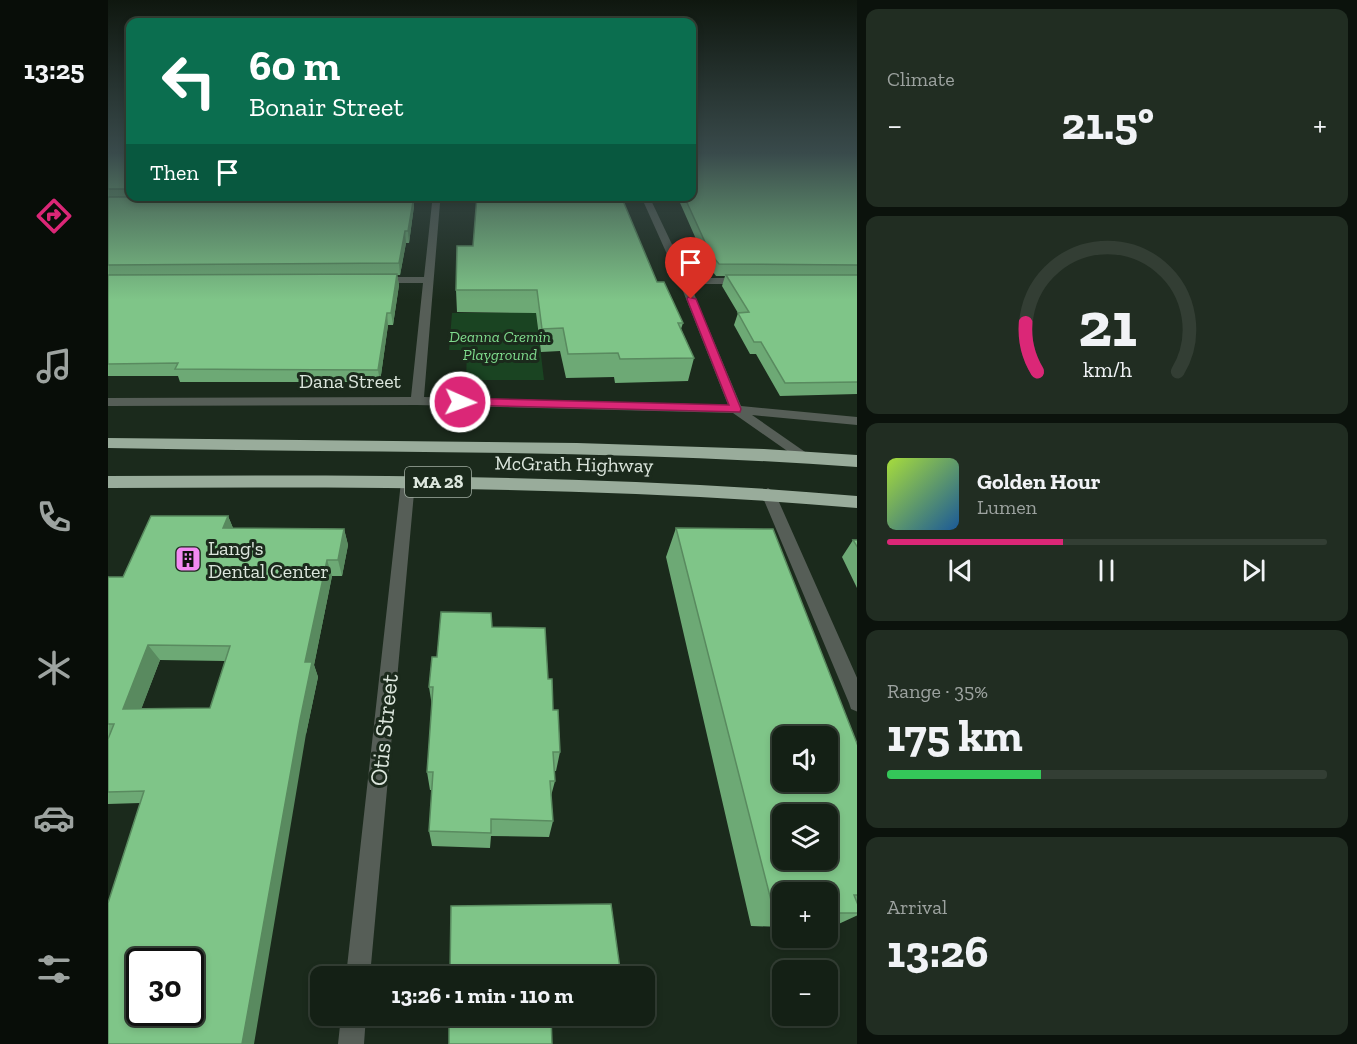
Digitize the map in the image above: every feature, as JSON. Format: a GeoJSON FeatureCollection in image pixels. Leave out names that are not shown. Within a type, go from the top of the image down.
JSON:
{"type":"FeatureCollection","features":[{"type":"Feature","properties":{"kind":"highway","name":"McGrath Highway"},"geometry":{"type":"LineString","coordinates":[[108,443],[238,447],[602,449],[857,461]]}},
{"type":"Feature","properties":{"kind":"highway","name":"McGrath Highway"},"geometry":{"type":"LineString","coordinates":[[108,482],[408,482],[637,486],[768,493],[857,502]]}},
{"type":"Feature","properties":{"kind":"street"},"geometry":{"type":"LineString","coordinates":[[417,401],[436,202]]}},
{"type":"Feature","properties":{"kind":"street"},"geometry":{"type":"LineString","coordinates":[[647,202],[684,281],[736,409],[803,457]]}},
{"type":"Feature","properties":{"kind":"street"},"geometry":{"type":"LineString","coordinates":[[372,280],[429,280]]}},
{"type":"Feature","properties":{"kind":"street"},"geometry":{"type":"LineString","coordinates":[[684,281],[754,281]]}},
{"type":"Feature","properties":{"kind":"street","name":"Dana Street"},"geometry":{"type":"LineString","coordinates":[[108,402],[417,401],[736,409],[857,421]]}},
{"type":"Feature","properties":{"kind":"street","name":"Otis Street"},"geometry":{"type":"LineString","coordinates":[[359,966],[408,482]]}},
{"type":"Feature","properties":{"kind":"street"},"geometry":{"type":"LineString","coordinates":[[768,493],[857,701]]}},
{"type":"Feature","properties":{"kind":"street"},"geometry":{"type":"LineString","coordinates":[[351,1044],[353,1026]]}},
{"type":"Feature","properties":{"kind":"green space","name":"Deanna Cremin Playground"},"geometry":{"type":"Polygon","coordinates":[[[452,313],[536,313],[544,380],[466,380],[467,350],[449,350],[452,313]]]}},
{"type":"Feature","properties":{"kind":"building"},"geometry":{"type":"Polygon","coordinates":[[[108,202],[413,202],[399,263],[108,265],[108,202]]]}},
{"type":"Feature","properties":{"kind":"building"},"geometry":{"type":"Polygon","coordinates":[[[477,202],[623,202],[657,282],[664,282],[683,323],[678,323],[694,358],[620,359],[618,353],[568,354],[563,328],[542,329],[537,290],[456,290],[457,246],[473,246],[477,202]]]}},
{"type":"Feature","properties":{"kind":"building"},"geometry":{"type":"Polygon","coordinates":[[[687,202],[857,202],[857,265],[719,264],[710,253],[687,202]]]}},
{"type":"Feature","properties":{"kind":"building"},"geometry":{"type":"Polygon","coordinates":[[[397,274],[391,313],[387,313],[378,370],[175,369],[178,363],[108,364],[108,275],[397,274]]]}},
{"type":"Feature","properties":{"kind":"building"},"geometry":{"type":"Polygon","coordinates":[[[726,275],[857,275],[857,382],[785,383],[761,342],[754,342],[738,313],[749,312],[726,275]]]}},
{"type":"Feature","properties":{"kind":"building"},"geometry":{"type":"Polygon","coordinates":[[[151,516],[228,516],[223,528],[344,529],[338,560],[327,560],[305,662],[312,662],[242,1044],[108,1044],[108,903],[144,791],[108,792],[108,739],[114,724],[108,724],[108,577],[123,577],[151,516]],[[148,645],[123,709],[210,708],[230,646],[148,645]]]}},
{"type":"Feature","properties":{"kind":"building"},"geometry":{"type":"Polygon","coordinates":[[[676,528],[773,529],[857,743],[857,895],[854,895],[857,913],[838,913],[838,882],[772,882],[772,904],[676,528]]]}},
{"type":"Feature","properties":{"kind":"building"},"geometry":{"type":"Polygon","coordinates":[[[441,612],[491,613],[492,627],[545,628],[548,679],[552,679],[553,710],[558,710],[560,752],[553,752],[555,781],[550,781],[553,821],[491,819],[491,833],[429,831],[433,772],[427,772],[433,687],[429,687],[432,657],[437,657],[441,612]]]}},
{"type":"Feature","properties":{"kind":"building"},"geometry":{"type":"Polygon","coordinates":[[[611,904],[620,966],[450,966],[451,906],[611,904]]]}},
{"type":"Feature","properties":{"kind":"building"},"geometry":{"type":"Polygon","coordinates":[[[449,1026],[551,1026],[552,1044],[449,1044],[449,1026]]]}},
{"type":"Feature","properties":{"kind":"place","name":"Lang's Dental Center"},"geometry":{"type":"Point","coordinates":[188,559]}},
{"type":"Feature","properties":{"kind":"route"},"geometry":{"type":"LineString","coordinates":[[460,402],[736,409],[691,299]]}}]}
